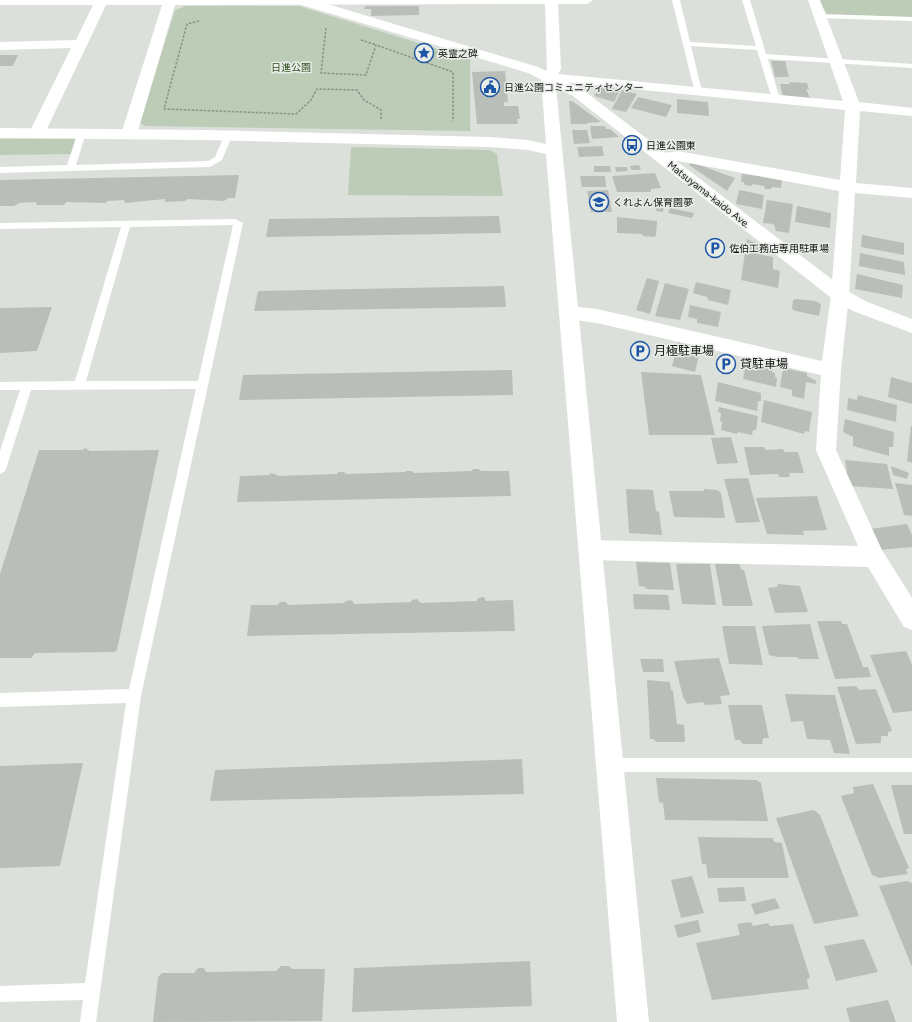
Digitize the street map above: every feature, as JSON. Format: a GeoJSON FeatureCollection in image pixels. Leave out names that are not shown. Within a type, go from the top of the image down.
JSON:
{"type":"FeatureCollection","features":[{"type":"Feature","properties":{"kind":"street"},"geometry":{"type":"LineString","coordinates":[[0,0],[587,0]]}},
{"type":"Feature","properties":{"kind":"street"},"geometry":{"type":"LineString","coordinates":[[37,133],[82,44],[102,0]]}},
{"type":"Feature","properties":{"kind":"street"},"geometry":{"type":"LineString","coordinates":[[129,134],[170,0]]}},
{"type":"Feature","properties":{"kind":"street"},"geometry":{"type":"LineString","coordinates":[[551,0],[554,69],[548,77],[559,221],[611,765],[633,1022]]}},
{"type":"Feature","properties":{"kind":"street","name":"Matsuyama-kaido Ave."},"geometry":{"type":"LineString","coordinates":[[302,1],[533,70],[548,77],[578,93],[840,295],[859,306],[912,326]]}},
{"type":"Feature","properties":{"kind":"street"},"geometry":{"type":"LineString","coordinates":[[816,8],[853,106],[840,295],[830,370],[826,450],[874,557],[912,620]]}},
{"type":"Feature","properties":{"kind":"street"},"geometry":{"type":"LineString","coordinates":[[0,46],[82,44]]}},
{"type":"Feature","properties":{"kind":"street"},"geometry":{"type":"LineString","coordinates":[[548,77],[912,112]]}},
{"type":"Feature","properties":{"kind":"street"},"geometry":{"type":"LineString","coordinates":[[0,134],[82,133],[489,142],[528,145],[554,151]]}},
{"type":"Feature","properties":{"kind":"street"},"geometry":{"type":"LineString","coordinates":[[661,157],[678,156],[848,187],[912,193]]}},
{"type":"Feature","properties":{"kind":"street"},"geometry":{"type":"LineString","coordinates":[[568,313],[597,316],[830,370]]}},
{"type":"Feature","properties":{"kind":"street"},"geometry":{"type":"LineString","coordinates":[[590,550],[874,557]]}},
{"type":"Feature","properties":{"kind":"lane"},"geometry":{"type":"LineString","coordinates":[[676,0],[698,91]]}},
{"type":"Feature","properties":{"kind":"lane"},"geometry":{"type":"LineString","coordinates":[[746,0],[776,99]]}},
{"type":"Feature","properties":{"kind":"lane"},"geometry":{"type":"LineString","coordinates":[[816,8],[912,19]]}},
{"type":"Feature","properties":{"kind":"lane"},"geometry":{"type":"LineString","coordinates":[[687,44],[760,48]]}},
{"type":"Feature","properties":{"kind":"lane"},"geometry":{"type":"LineString","coordinates":[[763,56],[912,66]]}},
{"type":"Feature","properties":{"kind":"lane"},"geometry":{"type":"LineString","coordinates":[[71,168],[82,133]]}},
{"type":"Feature","properties":{"kind":"lane"},"geometry":{"type":"LineString","coordinates":[[0,170],[210,164],[219,158],[228,136]]}},
{"type":"Feature","properties":{"kind":"lane"},"geometry":{"type":"LineString","coordinates":[[0,226],[235,222],[238,224],[134,696],[88,1022]]}},
{"type":"Feature","properties":{"kind":"lane"},"geometry":{"type":"LineString","coordinates":[[80,384],[126,224]]}},
{"type":"Feature","properties":{"kind":"lane"},"geometry":{"type":"LineString","coordinates":[[0,386],[80,384],[203,385]]}},
{"type":"Feature","properties":{"kind":"lane"},"geometry":{"type":"LineString","coordinates":[[0,469],[27,386]]}},
{"type":"Feature","properties":{"kind":"lane"},"geometry":{"type":"LineString","coordinates":[[0,700],[134,696]]}},
{"type":"Feature","properties":{"kind":"lane"},"geometry":{"type":"LineString","coordinates":[[611,765],[912,765]]}},
{"type":"Feature","properties":{"kind":"lane"},"geometry":{"type":"LineString","coordinates":[[0,994],[92,991]]}},
{"type":"Feature","properties":{"kind":"path"},"geometry":{"type":"LineString","coordinates":[[201,20],[187,24],[164,109],[296,114],[311,100],[317,89],[357,90],[364,100],[381,110],[381,121],[388,121]]}},
{"type":"Feature","properties":{"kind":"path"},"geometry":{"type":"LineString","coordinates":[[326,28],[320,73],[366,75],[376,45],[453,72],[453,122],[447,122]]}},
{"type":"Feature","properties":{"kind":"green space"},"geometry":{"type":"Polygon","coordinates":[[[819,0],[912,0],[912,17],[827,14],[819,0]]]}},
{"type":"Feature","properties":{"kind":"green space","name":"日進公園"},"geometry":{"type":"Polygon","coordinates":[[[186,6],[299,6],[470,59],[470,131],[145,126],[140,123],[175,10],[186,6]]]}},
{"type":"Feature","properties":{"kind":"green space"},"geometry":{"type":"Polygon","coordinates":[[[75,138],[71,154],[0,155],[0,139],[75,138]]]}},
{"type":"Feature","properties":{"kind":"green space"},"geometry":{"type":"Polygon","coordinates":[[[351,147],[490,150],[497,154],[503,196],[348,195],[351,147]]]}},
{"type":"Feature","properties":{"kind":"building"},"geometry":{"type":"Polygon","coordinates":[[[365,6],[419,6],[419,15],[371,16],[371,9],[364,9],[365,6]]]}},
{"type":"Feature","properties":{"kind":"building"},"geometry":{"type":"Polygon","coordinates":[[[0,55],[18,55],[13,66],[0,66],[0,55]]]}},
{"type":"Feature","properties":{"kind":"building"},"geometry":{"type":"Polygon","coordinates":[[[771,61],[785,61],[789,77],[775,77],[771,61]]]}},
{"type":"Feature","properties":{"kind":"building"},"geometry":{"type":"Polygon","coordinates":[[[505,71],[508,102],[504,102],[504,106],[518,106],[520,119],[517,119],[518,124],[477,124],[472,72],[505,71]]]}},
{"type":"Feature","properties":{"kind":"building"},"geometry":{"type":"Polygon","coordinates":[[[789,82],[807,83],[809,89],[806,89],[811,100],[783,97],[780,84],[790,84],[789,82]]]}},
{"type":"Feature","properties":{"kind":"building"},"geometry":{"type":"Polygon","coordinates":[[[600,87],[620,90],[614,102],[594,96],[600,87]]]}},
{"type":"Feature","properties":{"kind":"building"},"geometry":{"type":"Polygon","coordinates":[[[622,90],[637,94],[626,112],[612,109],[622,90]]]}},
{"type":"Feature","properties":{"kind":"building"},"geometry":{"type":"Polygon","coordinates":[[[638,97],[672,105],[666,117],[631,108],[638,97]]]}},
{"type":"Feature","properties":{"kind":"building"},"geometry":{"type":"Polygon","coordinates":[[[677,99],[708,102],[709,116],[677,113],[677,99]]]}},
{"type":"Feature","properties":{"kind":"building"},"geometry":{"type":"Polygon","coordinates":[[[569,101],[572,101],[601,122],[571,124],[569,101]]]}},
{"type":"Feature","properties":{"kind":"building"},"geometry":{"type":"Polygon","coordinates":[[[590,126],[605,126],[606,129],[610,129],[619,137],[592,139],[590,126]]]}},
{"type":"Feature","properties":{"kind":"building"},"geometry":{"type":"Polygon","coordinates":[[[572,130],[587,130],[590,143],[574,144],[572,130]]]}},
{"type":"Feature","properties":{"kind":"building"},"geometry":{"type":"Polygon","coordinates":[[[602,146],[604,156],[579,157],[577,147],[602,146]]]}},
{"type":"Feature","properties":{"kind":"building"},"geometry":{"type":"Polygon","coordinates":[[[691,162],[735,178],[727,191],[689,165],[691,162]]]}},
{"type":"Feature","properties":{"kind":"building"},"geometry":{"type":"Polygon","coordinates":[[[639,165],[641,170],[631,170],[630,166],[639,165]]]}},
{"type":"Feature","properties":{"kind":"building"},"geometry":{"type":"Polygon","coordinates":[[[594,166],[610,166],[611,172],[594,172],[594,166]]]}},
{"type":"Feature","properties":{"kind":"building"},"geometry":{"type":"Polygon","coordinates":[[[615,167],[627,167],[628,171],[616,172],[615,167]]]}},
{"type":"Feature","properties":{"kind":"building"},"geometry":{"type":"Polygon","coordinates":[[[655,173],[661,188],[651,189],[651,192],[617,192],[612,176],[655,173]]]}},
{"type":"Feature","properties":{"kind":"building"},"geometry":{"type":"Polygon","coordinates":[[[742,174],[782,179],[781,188],[772,187],[771,189],[765,189],[764,186],[753,184],[751,186],[745,185],[744,182],[741,182],[742,174]]]}},
{"type":"Feature","properties":{"kind":"building"},"geometry":{"type":"Polygon","coordinates":[[[239,175],[235,198],[228,198],[224,201],[188,199],[185,201],[165,202],[165,199],[125,203],[124,200],[108,201],[105,203],[66,202],[64,205],[37,205],[36,202],[19,203],[14,206],[0,206],[0,180],[239,175]]]}},
{"type":"Feature","properties":{"kind":"building"},"geometry":{"type":"Polygon","coordinates":[[[580,176],[605,176],[606,187],[582,187],[580,176]]]}},
{"type":"Feature","properties":{"kind":"building"},"geometry":{"type":"Polygon","coordinates":[[[608,190],[612,212],[591,212],[587,191],[608,190]]]}},
{"type":"Feature","properties":{"kind":"building"},"geometry":{"type":"Polygon","coordinates":[[[739,190],[764,195],[762,209],[736,204],[739,190]]]}},
{"type":"Feature","properties":{"kind":"building"},"geometry":{"type":"Polygon","coordinates":[[[767,200],[793,204],[789,233],[776,231],[774,224],[763,223],[767,200]]]}},
{"type":"Feature","properties":{"kind":"building"},"geometry":{"type":"Polygon","coordinates":[[[657,204],[664,205],[663,212],[656,211],[657,204]]]}},
{"type":"Feature","properties":{"kind":"building"},"geometry":{"type":"Polygon","coordinates":[[[797,206],[831,213],[830,228],[795,222],[797,206]]]}},
{"type":"Feature","properties":{"kind":"building"},"geometry":{"type":"Polygon","coordinates":[[[670,208],[694,213],[692,218],[668,213],[670,208]]]}},
{"type":"Feature","properties":{"kind":"building"},"geometry":{"type":"Polygon","coordinates":[[[499,216],[501,233],[266,237],[269,219],[499,216]]]}},
{"type":"Feature","properties":{"kind":"building"},"geometry":{"type":"Polygon","coordinates":[[[617,217],[657,221],[656,236],[617,233],[617,217]]]}},
{"type":"Feature","properties":{"kind":"building"},"geometry":{"type":"Polygon","coordinates":[[[862,235],[904,243],[904,255],[861,247],[862,235]]]}},
{"type":"Feature","properties":{"kind":"building"},"geometry":{"type":"Polygon","coordinates":[[[747,239],[755,243],[756,247],[762,249],[762,255],[773,257],[773,269],[780,271],[778,288],[741,280],[747,239]]]}},
{"type":"Feature","properties":{"kind":"building"},"geometry":{"type":"Polygon","coordinates":[[[860,253],[904,262],[905,275],[859,266],[860,253]]]}},
{"type":"Feature","properties":{"kind":"building"},"geometry":{"type":"Polygon","coordinates":[[[857,274],[903,285],[902,298],[855,289],[857,274]]]}},
{"type":"Feature","properties":{"kind":"building"},"geometry":{"type":"Polygon","coordinates":[[[647,278],[659,281],[650,314],[636,310],[647,278]]]}},
{"type":"Feature","properties":{"kind":"building"},"geometry":{"type":"Polygon","coordinates":[[[696,282],[731,290],[728,305],[708,300],[707,297],[693,293],[696,282]]]}},
{"type":"Feature","properties":{"kind":"building"},"geometry":{"type":"Polygon","coordinates":[[[665,283],[689,289],[680,320],[655,316],[665,283]]]}},
{"type":"Feature","properties":{"kind":"building"},"geometry":{"type":"Polygon","coordinates":[[[504,286],[506,307],[254,311],[258,291],[504,286]]]}},
{"type":"Feature","properties":{"kind":"building"},"geometry":{"type":"Polygon","coordinates":[[[793,300],[815,301],[821,304],[819,316],[792,309],[793,300]]]}},
{"type":"Feature","properties":{"kind":"building"},"geometry":{"type":"Polygon","coordinates":[[[690,305],[721,312],[718,327],[697,323],[697,319],[688,317],[690,305]]]}},
{"type":"Feature","properties":{"kind":"building"},"geometry":{"type":"Polygon","coordinates":[[[52,307],[37,351],[0,353],[0,308],[52,307]]]}},
{"type":"Feature","properties":{"kind":"building"},"geometry":{"type":"Polygon","coordinates":[[[678,342],[691,345],[691,348],[700,351],[695,372],[672,366],[678,342]]]}},
{"type":"Feature","properties":{"kind":"building"},"geometry":{"type":"Polygon","coordinates":[[[747,358],[773,365],[772,372],[775,373],[775,377],[777,378],[776,387],[743,379],[747,358]]]}},
{"type":"Feature","properties":{"kind":"building"},"geometry":{"type":"Polygon","coordinates":[[[783,368],[807,373],[807,376],[816,381],[816,384],[806,382],[804,399],[792,396],[792,390],[780,387],[783,368]]]}},
{"type":"Feature","properties":{"kind":"building"},"geometry":{"type":"Polygon","coordinates":[[[512,370],[513,395],[239,400],[243,375],[512,370]]]}},
{"type":"Feature","properties":{"kind":"building"},"geometry":{"type":"Polygon","coordinates":[[[641,372],[701,375],[715,435],[649,435],[641,372]]]}},
{"type":"Feature","properties":{"kind":"building"},"geometry":{"type":"Polygon","coordinates":[[[891,377],[912,383],[912,404],[888,397],[891,377]]]}},
{"type":"Feature","properties":{"kind":"building"},"geometry":{"type":"Polygon","coordinates":[[[718,382],[761,393],[761,401],[758,401],[757,411],[715,401],[718,382]]]}},
{"type":"Feature","properties":{"kind":"building"},"geometry":{"type":"Polygon","coordinates":[[[858,395],[897,405],[896,422],[847,410],[848,398],[857,400],[858,395]]]}},
{"type":"Feature","properties":{"kind":"building"},"geometry":{"type":"Polygon","coordinates":[[[764,400],[812,412],[809,432],[805,431],[804,434],[761,422],[764,400]]]}},
{"type":"Feature","properties":{"kind":"building"},"geometry":{"type":"Polygon","coordinates":[[[719,407],[758,416],[756,430],[753,430],[752,435],[738,432],[737,434],[721,430],[722,422],[720,421],[721,413],[718,412],[719,407]]]}},
{"type":"Feature","properties":{"kind":"building"},"geometry":{"type":"Polygon","coordinates":[[[845,419],[894,432],[893,447],[889,447],[889,456],[853,446],[853,437],[843,432],[845,419]]]}},
{"type":"Feature","properties":{"kind":"building"},"geometry":{"type":"Polygon","coordinates":[[[912,426],[912,463],[907,461],[912,426]]]}},
{"type":"Feature","properties":{"kind":"building"},"geometry":{"type":"Polygon","coordinates":[[[731,437],[738,463],[717,464],[711,438],[731,437]]]}},
{"type":"Feature","properties":{"kind":"building"},"geometry":{"type":"Polygon","coordinates":[[[744,447],[764,447],[766,450],[783,449],[784,452],[798,452],[804,473],[789,473],[790,477],[779,477],[778,474],[750,475],[744,447]]]}},
{"type":"Feature","properties":{"kind":"building"},"geometry":{"type":"Polygon","coordinates":[[[84,448],[89,451],[159,450],[117,650],[114,652],[35,653],[31,658],[0,658],[0,574],[39,450],[83,450],[84,448]]]}},
{"type":"Feature","properties":{"kind":"building"},"geometry":{"type":"Polygon","coordinates":[[[845,460],[887,464],[893,489],[849,486],[845,460]]]}},
{"type":"Feature","properties":{"kind":"building"},"geometry":{"type":"Polygon","coordinates":[[[891,466],[909,473],[907,479],[893,475],[891,466]]]}},
{"type":"Feature","properties":{"kind":"building"},"geometry":{"type":"Polygon","coordinates":[[[473,469],[479,469],[481,471],[509,471],[511,496],[237,502],[240,476],[269,475],[271,473],[279,476],[337,474],[338,472],[344,472],[346,474],[412,471],[414,473],[472,471],[473,469]]]}},
{"type":"Feature","properties":{"kind":"building"},"geometry":{"type":"Polygon","coordinates":[[[748,478],[760,522],[736,523],[724,479],[748,478]]]}},
{"type":"Feature","properties":{"kind":"building"},"geometry":{"type":"Polygon","coordinates":[[[895,483],[912,485],[912,516],[904,515],[895,483]]]}},
{"type":"Feature","properties":{"kind":"building"},"geometry":{"type":"Polygon","coordinates":[[[626,489],[653,490],[656,511],[659,512],[662,535],[629,533],[626,489]]]}},
{"type":"Feature","properties":{"kind":"building"},"geometry":{"type":"Polygon","coordinates":[[[704,489],[717,490],[721,493],[725,518],[674,517],[669,491],[704,491],[704,489]]]}},
{"type":"Feature","properties":{"kind":"building"},"geometry":{"type":"Polygon","coordinates":[[[817,496],[827,530],[803,531],[804,535],[767,534],[756,498],[817,496]]]}},
{"type":"Feature","properties":{"kind":"building"},"geometry":{"type":"Polygon","coordinates":[[[907,524],[912,535],[912,547],[879,550],[870,529],[907,524]]]}},
{"type":"Feature","properties":{"kind":"building"},"geometry":{"type":"Polygon","coordinates":[[[636,562],[670,563],[674,590],[646,589],[645,587],[639,586],[636,562]]]}},
{"type":"Feature","properties":{"kind":"building"},"geometry":{"type":"Polygon","coordinates":[[[676,564],[710,564],[716,605],[682,604],[676,564]]]}},
{"type":"Feature","properties":{"kind":"building"},"geometry":{"type":"Polygon","coordinates":[[[715,564],[739,564],[742,570],[744,570],[753,606],[723,606],[715,564]]]}},
{"type":"Feature","properties":{"kind":"building"},"geometry":{"type":"Polygon","coordinates":[[[778,584],[800,586],[808,612],[775,613],[768,588],[777,587],[778,584]]]}},
{"type":"Feature","properties":{"kind":"building"},"geometry":{"type":"Polygon","coordinates":[[[633,594],[668,595],[670,610],[634,609],[633,594]]]}},
{"type":"Feature","properties":{"kind":"building"},"geometry":{"type":"Polygon","coordinates":[[[484,597],[486,601],[513,600],[515,631],[247,636],[251,605],[277,605],[280,602],[286,602],[288,605],[344,603],[352,600],[354,604],[411,602],[412,600],[417,599],[421,603],[477,601],[478,598],[484,597]]]}},
{"type":"Feature","properties":{"kind":"building"},"geometry":{"type":"Polygon","coordinates":[[[817,621],[841,621],[842,624],[847,624],[863,667],[868,667],[871,677],[835,679],[817,621]]]}},
{"type":"Feature","properties":{"kind":"building"},"geometry":{"type":"Polygon","coordinates":[[[810,624],[819,659],[799,659],[797,657],[777,657],[769,655],[762,626],[810,624]]]}},
{"type":"Feature","properties":{"kind":"building"},"geometry":{"type":"Polygon","coordinates":[[[722,626],[755,626],[763,665],[729,664],[722,626]]]}},
{"type":"Feature","properties":{"kind":"building"},"geometry":{"type":"Polygon","coordinates":[[[906,651],[912,665],[912,711],[893,713],[870,655],[906,651]]]}},
{"type":"Feature","properties":{"kind":"building"},"geometry":{"type":"Polygon","coordinates":[[[719,658],[730,695],[720,696],[722,704],[705,705],[703,702],[687,704],[683,697],[674,661],[719,658]]]}},
{"type":"Feature","properties":{"kind":"building"},"geometry":{"type":"Polygon","coordinates":[[[640,659],[663,659],[664,672],[643,672],[640,659]]]}},
{"type":"Feature","properties":{"kind":"building"},"geometry":{"type":"Polygon","coordinates":[[[647,680],[670,682],[671,690],[673,691],[677,724],[684,725],[685,742],[656,742],[654,739],[650,739],[647,680]]]}},
{"type":"Feature","properties":{"kind":"building"},"geometry":{"type":"Polygon","coordinates":[[[856,686],[859,690],[876,689],[892,731],[888,732],[888,736],[881,736],[881,743],[856,744],[837,687],[856,686]]]}},
{"type":"Feature","properties":{"kind":"building"},"geometry":{"type":"Polygon","coordinates":[[[785,694],[835,695],[850,754],[834,753],[830,740],[807,739],[803,721],[791,722],[785,694]]]}},
{"type":"Feature","properties":{"kind":"building"},"geometry":{"type":"Polygon","coordinates":[[[728,705],[762,705],[769,738],[763,738],[762,744],[743,744],[740,740],[735,740],[728,705]]]}},
{"type":"Feature","properties":{"kind":"building"},"geometry":{"type":"Polygon","coordinates":[[[522,759],[524,794],[210,801],[215,770],[522,759]]]}},
{"type":"Feature","properties":{"kind":"building"},"geometry":{"type":"Polygon","coordinates":[[[83,763],[60,866],[0,868],[0,766],[83,763]]]}},
{"type":"Feature","properties":{"kind":"building"},"geometry":{"type":"Polygon","coordinates":[[[656,778],[756,780],[761,783],[768,821],[665,820],[663,803],[659,802],[656,778]]]}},
{"type":"Feature","properties":{"kind":"building"},"geometry":{"type":"Polygon","coordinates":[[[873,784],[909,868],[906,870],[908,874],[879,878],[872,875],[841,796],[854,793],[853,787],[873,784]]]}},
{"type":"Feature","properties":{"kind":"building"},"geometry":{"type":"Polygon","coordinates":[[[891,785],[912,785],[912,834],[904,834],[891,785]]]}},
{"type":"Feature","properties":{"kind":"building"},"geometry":{"type":"Polygon","coordinates":[[[814,810],[820,815],[859,916],[814,924],[776,818],[814,810]]]}},
{"type":"Feature","properties":{"kind":"building"},"geometry":{"type":"Polygon","coordinates":[[[698,837],[773,838],[774,842],[782,843],[789,878],[708,878],[706,864],[702,864],[698,837]]]}},
{"type":"Feature","properties":{"kind":"building"},"geometry":{"type":"Polygon","coordinates":[[[692,876],[704,913],[681,918],[671,880],[692,876]]]}},
{"type":"Feature","properties":{"kind":"building"},"geometry":{"type":"Polygon","coordinates":[[[907,881],[912,883],[912,967],[879,886],[907,881]]]}},
{"type":"Feature","properties":{"kind":"building"},"geometry":{"type":"Polygon","coordinates":[[[744,887],[746,901],[719,902],[717,888],[744,887]]]}},
{"type":"Feature","properties":{"kind":"building"},"geometry":{"type":"Polygon","coordinates":[[[775,898],[780,908],[755,915],[751,904],[775,898]]]}},
{"type":"Feature","properties":{"kind":"building"},"geometry":{"type":"Polygon","coordinates":[[[698,920],[701,932],[678,938],[674,925],[698,920]]]}},
{"type":"Feature","properties":{"kind":"building"},"geometry":{"type":"Polygon","coordinates":[[[751,922],[753,926],[768,923],[770,926],[793,924],[810,977],[807,980],[809,989],[712,1000],[696,943],[740,935],[737,924],[751,922]]]}},
{"type":"Feature","properties":{"kind":"building"},"geometry":{"type":"Polygon","coordinates":[[[864,939],[878,972],[836,981],[824,946],[864,939]]]}},
{"type":"Feature","properties":{"kind":"building"},"geometry":{"type":"Polygon","coordinates":[[[530,961],[532,1006],[352,1012],[354,968],[530,961]]]}},
{"type":"Feature","properties":{"kind":"building"},"geometry":{"type":"Polygon","coordinates":[[[281,966],[289,966],[292,969],[325,969],[322,1021],[153,1022],[158,977],[162,973],[194,973],[198,968],[204,968],[206,972],[276,971],[281,966]]]}},
{"type":"Feature","properties":{"kind":"building"},"geometry":{"type":"Polygon","coordinates":[[[888,1000],[896,1022],[850,1022],[846,1008],[888,1000]]]}},
{"type":"Feature","properties":{"kind":"place","name":"英霊之碑"},"geometry":{"type":"Point","coordinates":[424,53]}},
{"type":"Feature","properties":{"kind":"place","name":"日進公園コミュニティセンター"},"geometry":{"type":"Point","coordinates":[490,87]}},
{"type":"Feature","properties":{"kind":"place","name":"日進公園東"},"geometry":{"type":"Point","coordinates":[632,145]}},
{"type":"Feature","properties":{"kind":"place","name":"くれよん保育園夢"},"geometry":{"type":"Point","coordinates":[599,202]}},
{"type":"Feature","properties":{"kind":"place","name":"佐伯工務店専用駐車場"},"geometry":{"type":"Point","coordinates":[715,248]}},
{"type":"Feature","properties":{"kind":"place","name":"月極駐車場"},"geometry":{"type":"Point","coordinates":[640,351]}},
{"type":"Feature","properties":{"kind":"place","name":"貸駐車場"},"geometry":{"type":"Point","coordinates":[726,364]}}]}
